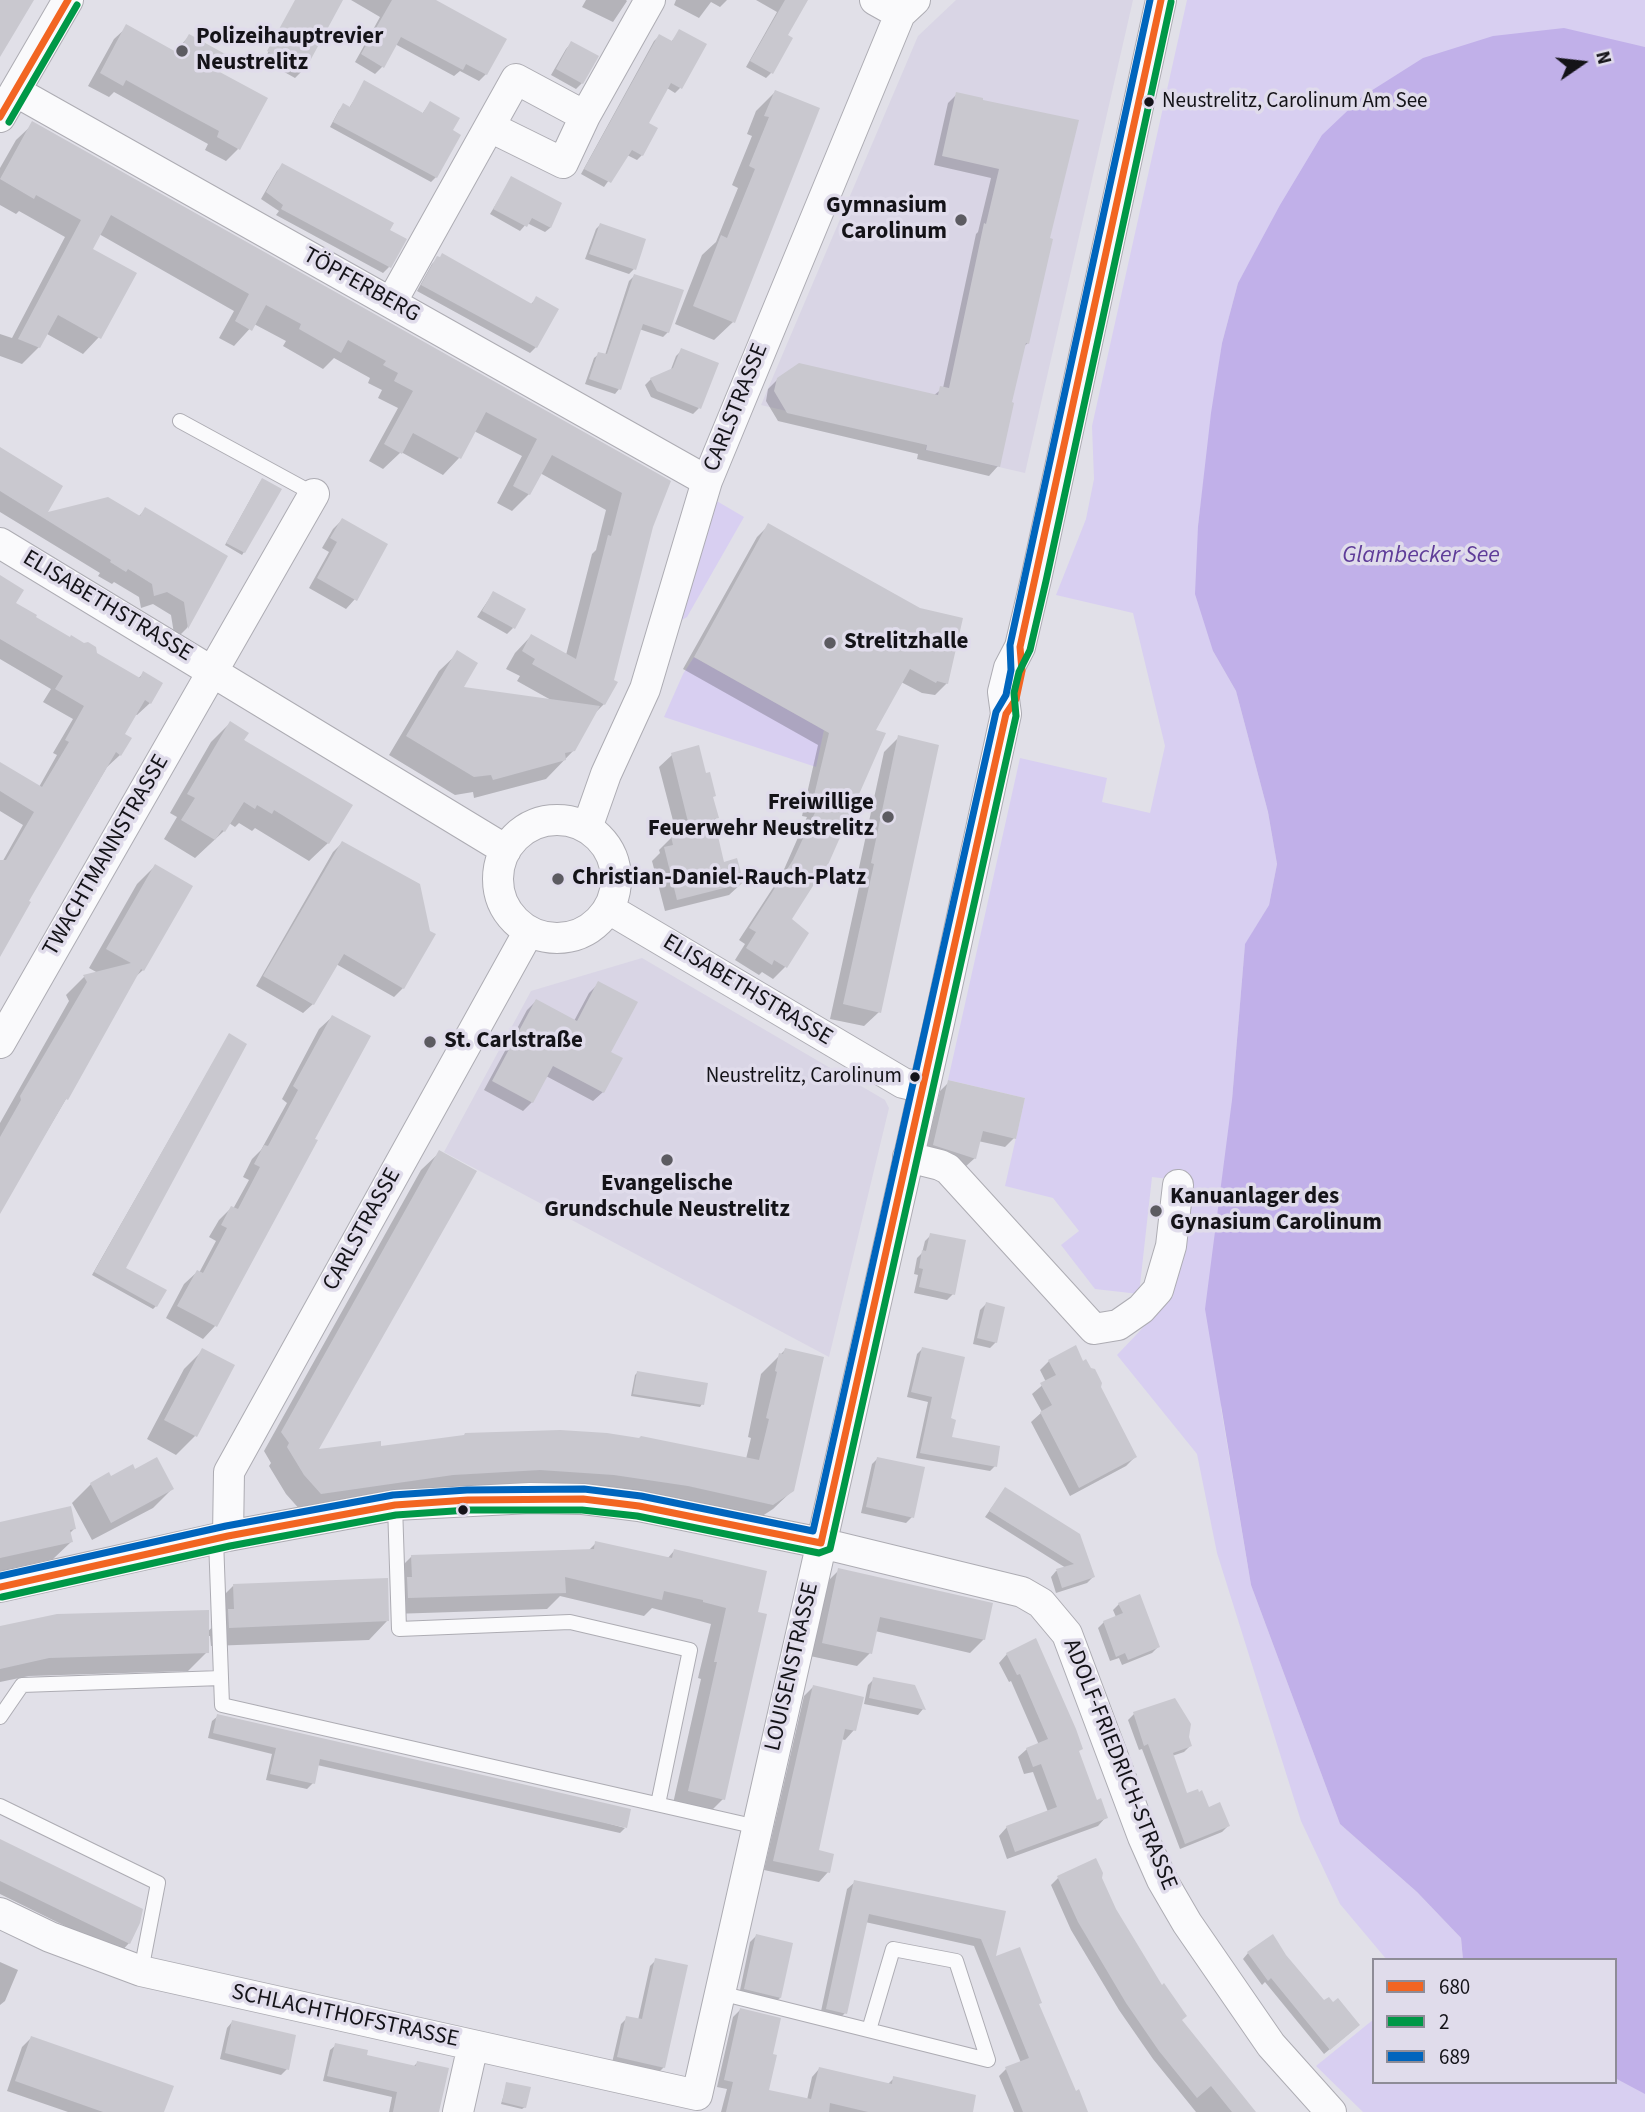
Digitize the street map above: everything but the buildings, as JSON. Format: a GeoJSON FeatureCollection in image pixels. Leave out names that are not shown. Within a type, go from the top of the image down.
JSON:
{"type":"FeatureCollection","features":[{"type":"Feature","properties":{"kind":"street"},"geometry":{"type":"LineString","coordinates":[[0,117],[68,0]]}},
{"type":"Feature","properties":{"kind":"street"},"geometry":{"type":"LineString","coordinates":[[491,127],[563,163],[585,116],[650,0]]}},
{"type":"Feature","properties":{"kind":"street","name":"LOUISENSTRASSE"},"geometry":{"type":"LineString","coordinates":[[695,2104],[1006,715],[1016,699],[1022,671],[1020,647],[1161,0]]}},
{"type":"Feature","properties":{"kind":"street","name":"CARLSTRASSE"},"geometry":{"type":"LineString","coordinates":[[587,828],[606,774],[645,689],[708,481],[896,5]]}},
{"type":"Feature","properties":{"kind":"street"},"geometry":{"type":"LineString","coordinates":[[391,303],[516,79],[585,116]]}},
{"type":"Feature","properties":{"kind":"street","name":"TÖPFERBERG"},"geometry":{"type":"LineString","coordinates":[[15,91],[708,481]]}},
{"type":"Feature","properties":{"kind":"street","name":"ELISABETHSTRASSE"},"geometry":{"type":"LineString","coordinates":[[213,670],[314,494]]}},
{"type":"Feature","properties":{"kind":"street","name":"ELISABETHSTRASSE"},"geometry":{"type":"LineString","coordinates":[[0,543],[506,849]]}},
{"type":"Feature","properties":{"kind":"street","name":"TWACHTMANNSTRASSE"},"geometry":{"type":"LineString","coordinates":[[0,1043],[213,670]]}},
{"type":"Feature","properties":{"kind":"street"},"geometry":{"type":"LineString","coordinates":[[551,820],[569,821],[587,828],[601,840],[611,856],[616,873],[615,892],[608,909],[597,923],[582,933],[564,938],[546,937],[529,931],[514,920],[503,904],[498,886],[499,868],[506,849],[517,835],[533,825],[551,820]]}},
{"type":"Feature","properties":{"kind":"street","name":"ELISABETHSTRASSE"},"geometry":{"type":"LineString","coordinates":[[608,909],[904,1083],[924,1088]]}},
{"type":"Feature","properties":{"kind":"street","name":"CARLSTRASSE"},"geometry":{"type":"LineString","coordinates":[[222,1538],[229,1472],[529,931]]}},
{"type":"Feature","properties":{"kind":"street"},"geometry":{"type":"LineString","coordinates":[[908,1157],[948,1169],[1094,1329],[1118,1325],[1141,1309],[1158,1290],[1171,1246],[1178,1185]]}},
{"type":"Feature","properties":{"kind":"street","name":"ADOLF-FRIEDRICH-STRASSE"},"geometry":{"type":"LineString","coordinates":[[0,1587],[222,1538],[395,1505],[493,1499],[583,1499],[639,1506],[821,1543],[1012,1588],[1041,1603],[1067,1634],[1117,1770],[1162,1880],[1214,1966],[1296,2075],[1331,2112]]}},
{"type":"Feature","properties":{"kind":"street","name":"SCHLACHTHOFSTRASSE"},"geometry":{"type":"LineString","coordinates":[[0,1913],[50,1937],[141,1971],[473,2045],[695,2104]]}},
{"type":"Feature","properties":{"kind":"street"},"geometry":{"type":"LineString","coordinates":[[458,2112],[473,2045]]}},
{"type":"Feature","properties":{"kind":"lane"},"geometry":{"type":"LineString","coordinates":[[180,421],[314,494]]}},
{"type":"Feature","properties":{"kind":"lane"},"geometry":{"type":"LineString","coordinates":[[395,1505],[399,1629],[570,1622],[690,1650],[658,1804]]}},
{"type":"Feature","properties":{"kind":"lane"},"geometry":{"type":"LineString","coordinates":[[222,1538],[222,1705],[757,1827]]}},
{"type":"Feature","properties":{"kind":"lane"},"geometry":{"type":"LineString","coordinates":[[0,1717],[22,1685],[221,1678]]}},
{"type":"Feature","properties":{"kind":"lane"},"geometry":{"type":"LineString","coordinates":[[0,1806],[158,1883],[141,1971]]}},
{"type":"Feature","properties":{"kind":"lane"},"geometry":{"type":"LineString","coordinates":[[720,1993],[988,2060],[956,1961],[893,1949],[869,2030]]}},
{"type":"Feature","properties":{"kind":"shaded area","name":"Gymnasium Carolinum"},"geometry":{"type":"Polygon","coordinates":[[[956,0],[1133,0],[1025,473],[925,450],[927,444],[761,405],[918,36],[956,0]]]}},
{"type":"Feature","properties":{"kind":"shaded area"},"geometry":{"type":"Polygon","coordinates":[[[1187,0],[1645,0],[1645,47],[1620,43],[1258,247],[1238,283],[1222,343],[1198,526],[1213,651],[1236,691],[1268,812],[1277,864],[1269,905],[1245,945],[1232,1100],[1221,1408],[1251,1585],[1340,1824],[1417,1892],[1461,1938],[1463,1958],[1385,1958],[1340,1904],[1301,1821],[1217,1553],[1197,1454],[1117,1355],[1173,1296],[1185,1181],[1152,1177],[1139,1294],[1095,1289],[1061,1245],[1079,1231],[1053,1198],[1005,1186],[1025,1098],[948,1080],[1020,758],[1107,778],[1102,802],[1150,813],[1165,746],[1133,613],[1056,595],[1086,519],[1094,479],[1092,426],[1187,0]]]}},
{"type":"Feature","properties":{"kind":"shaded area"},"geometry":{"type":"Polygon","coordinates":[[[715,500],[744,517],[687,617],[680,621],[715,500]]]}},
{"type":"Feature","properties":{"kind":"shaded area"},"geometry":{"type":"Polygon","coordinates":[[[694,657],[824,730],[816,767],[664,717],[683,674],[694,657]]]}},
{"type":"Feature","properties":{"kind":"shaded area","name":"Evangelische Grundschule Neustrelitz"},"geometry":{"type":"Polygon","coordinates":[[[642,958],[885,1100],[889,1108],[829,1357],[444,1152],[531,991],[642,958]]]}},
{"type":"Feature","properties":{"kind":"shaded area"},"geometry":{"type":"Polygon","coordinates":[[[1372,2021],[1372,2084],[1617,2084],[1617,2074],[1645,2093],[1645,2112],[1363,2112],[1316,2066],[1372,2021]]]}},
{"type":"Feature","properties":{"kind":"water","name":"Glambecker See"},"geometry":{"type":"Polygon","coordinates":[[[1564,28],[1645,47],[1645,2094],[1617,2079],[1617,1958],[1463,1958],[1461,1938],[1417,1892],[1340,1824],[1251,1585],[1205,1309],[1232,1100],[1245,944],[1269,905],[1277,864],[1268,812],[1236,691],[1213,651],[1195,594],[1198,526],[1222,343],[1238,283],[1322,135],[1363,96],[1423,58],[1493,36],[1564,28]]]}},
{"type":"Feature","properties":{"kind":"transit line","name":"680"},"geometry":{"type":"LineString","coordinates":[[0,117],[68,0]]}},
{"type":"Feature","properties":{"kind":"transit line","name":"689"},"geometry":{"type":"LineString","coordinates":[[0,1576],[226,1526],[393,1495],[467,1490],[584,1489],[641,1496],[813,1531],[996,712],[1006,695],[1011,670],[1010,645],[1150,0]]}},
{"type":"Feature","properties":{"kind":"transit line","name":"680"},"geometry":{"type":"LineString","coordinates":[[0,1587],[228,1536],[395,1505],[468,1500],[583,1499],[639,1506],[821,1543],[1006,714],[1016,699],[1022,671],[1020,647],[1161,0]]}},
{"type":"Feature","properties":{"kind":"transit line","name":"2"},"geometry":{"type":"LineString","coordinates":[[2,1597],[230,1546],[396,1515],[468,1510],[582,1510],[637,1516],[819,1553],[830,1549],[1016,716],[1014,693],[1019,672],[1030,650],[1046,581],[1171,2]]}},
{"type":"Feature","properties":{"kind":"transit line","name":"2"},"geometry":{"type":"LineString","coordinates":[[9,122],[77,5]]}},
{"type":"Feature","properties":{"kind":"place","name":"Polizeihauptrevier Neustrelitz"},"geometry":{"type":"Point","coordinates":[182,51]}},
{"type":"Feature","properties":{"kind":"place","name":"Neustrelitz, Carolinum Am See"},"geometry":{"type":"Point","coordinates":[1149,102]}},
{"type":"Feature","properties":{"kind":"place","name":"Gymnasium Carolinum"},"geometry":{"type":"Point","coordinates":[961,220]}},
{"type":"Feature","properties":{"kind":"place","name":"Strelitzhalle"},"geometry":{"type":"Point","coordinates":[830,643]}},
{"type":"Feature","properties":{"kind":"place","name":"Freiwillige Feuerwehr Neustrelitz"},"geometry":{"type":"Point","coordinates":[888,817]}},
{"type":"Feature","properties":{"kind":"place","name":"Christian-Daniel-Rauch-Platz"},"geometry":{"type":"Point","coordinates":[558,879]}},
{"type":"Feature","properties":{"kind":"place","name":"St. Carlstraße"},"geometry":{"type":"Point","coordinates":[430,1042]}},
{"type":"Feature","properties":{"kind":"place","name":"Neustrelitz, Carolinum"},"geometry":{"type":"Point","coordinates":[915,1077]}},
{"type":"Feature","properties":{"kind":"place","name":"Evangelische Grundschule Neustrelitz"},"geometry":{"type":"Point","coordinates":[667,1160]}},
{"type":"Feature","properties":{"kind":"place","name":"Kanuanlager des Gynasium Carolinum"},"geometry":{"type":"Point","coordinates":[1156,1211]}}]}
